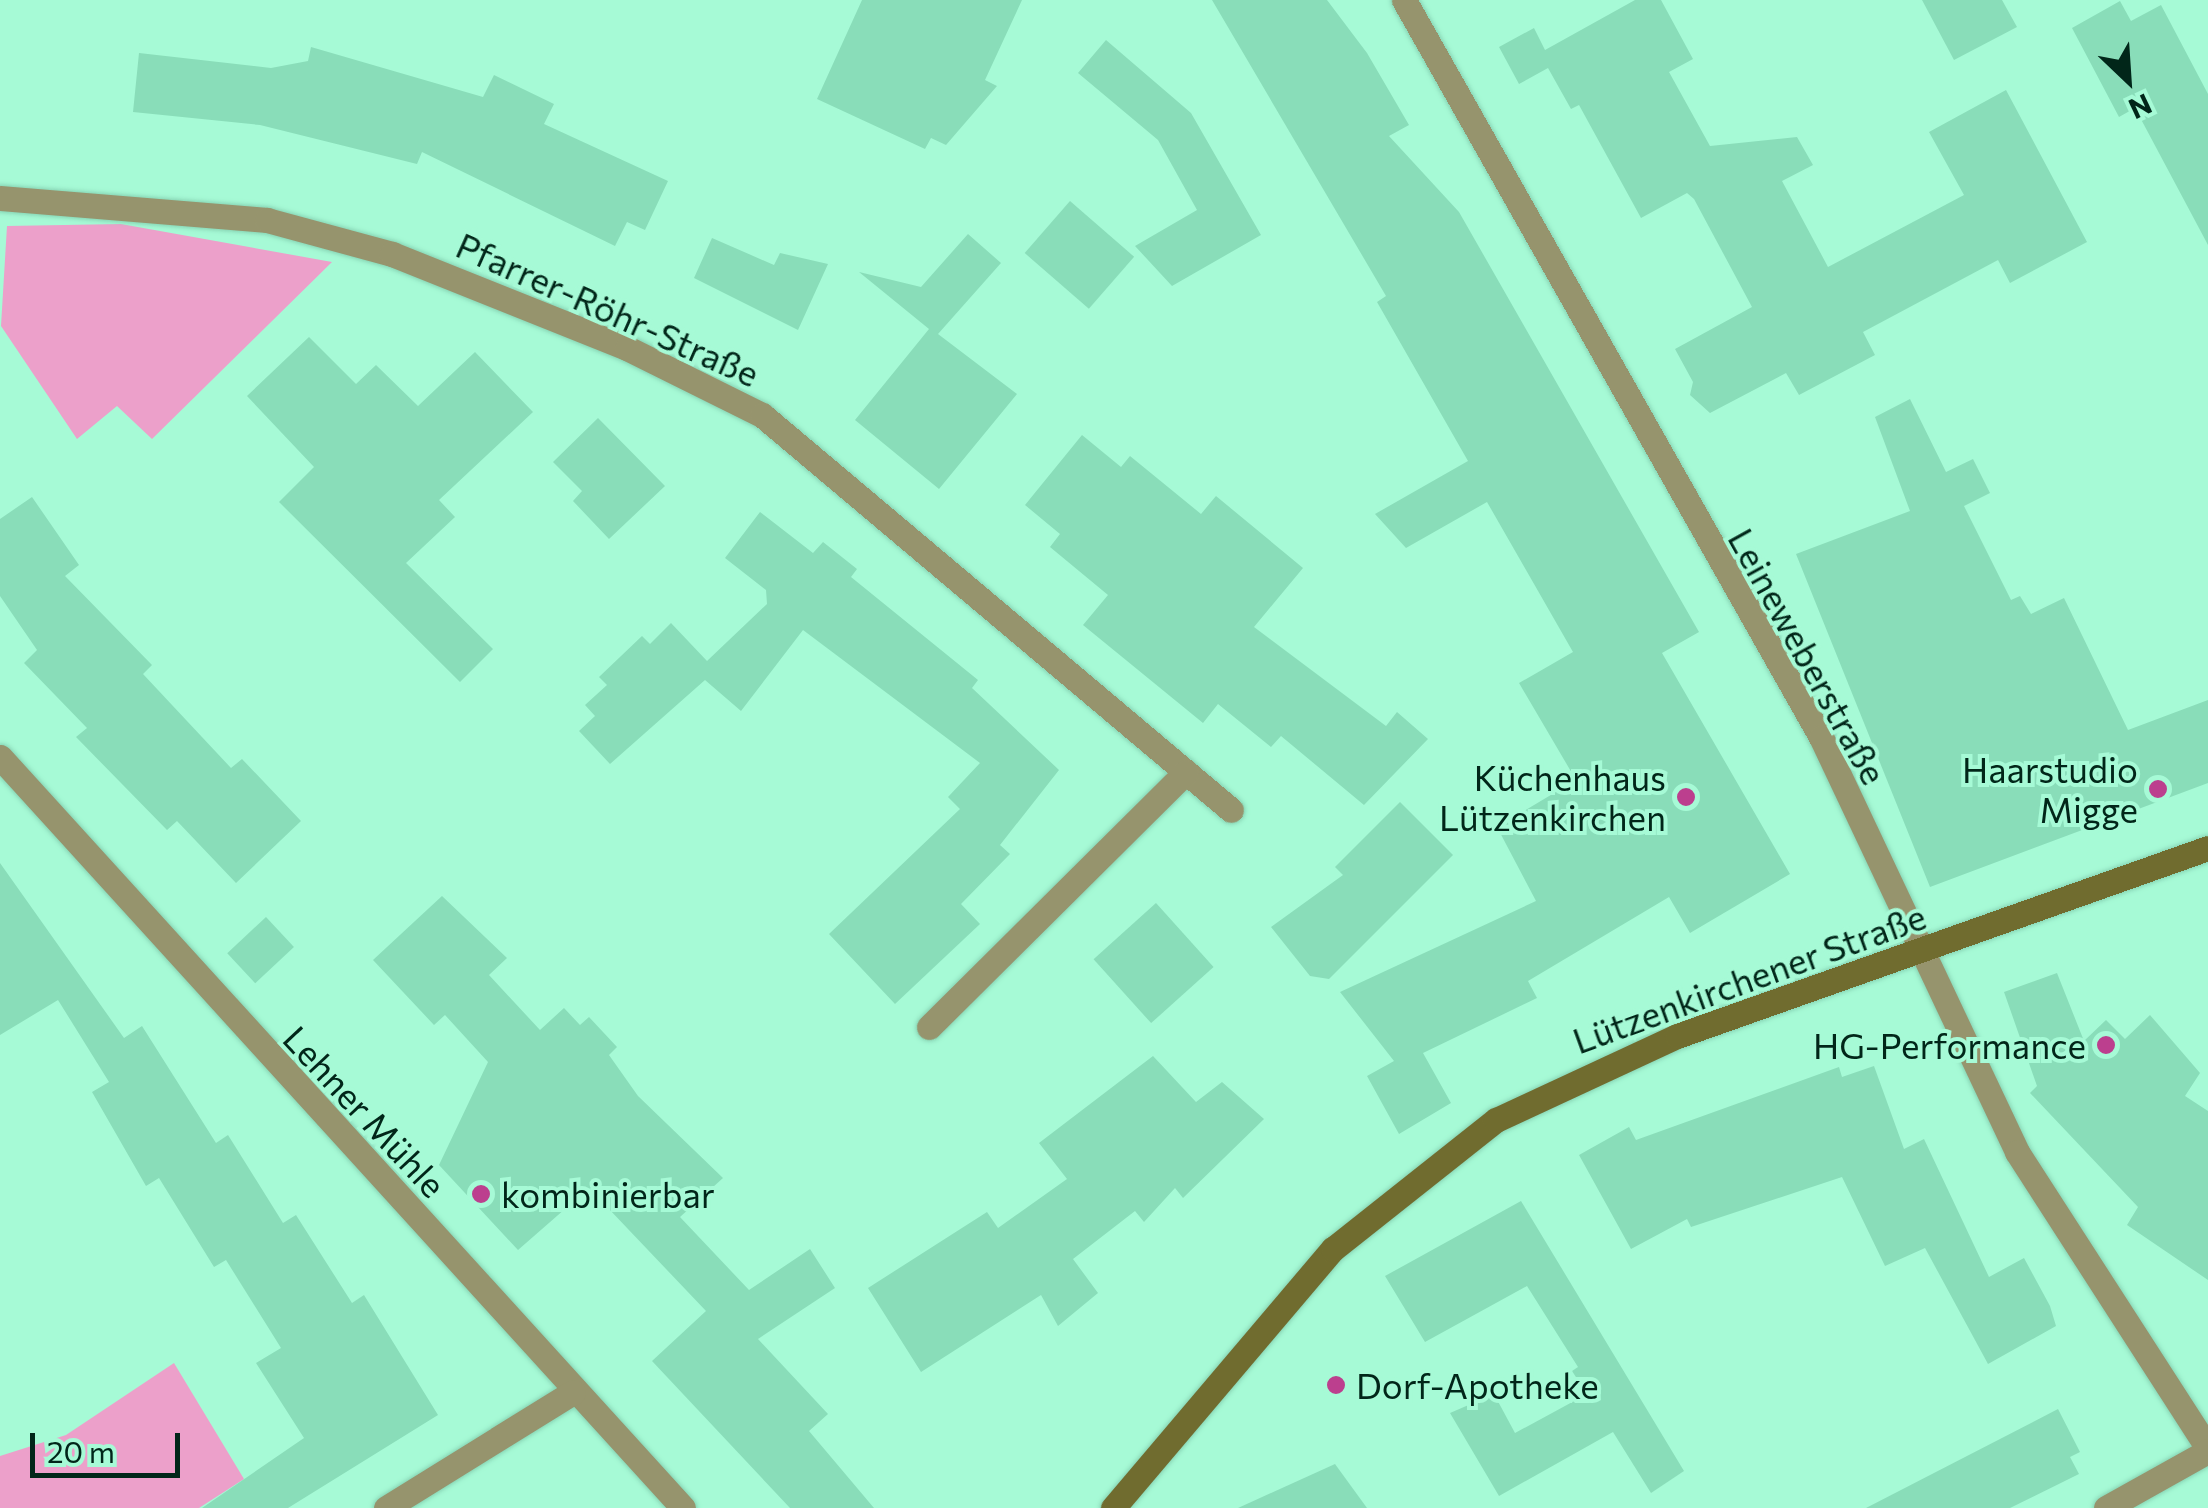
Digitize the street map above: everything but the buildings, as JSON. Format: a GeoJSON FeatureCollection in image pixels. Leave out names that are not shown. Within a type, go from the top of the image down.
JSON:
{"type":"FeatureCollection","features":[{"type":"Feature","properties":{"kind":"main road","name":"Lützenkirchener Straße"},"geometry":{"type":"LineString","coordinates":[[1113,1508],[1333,1248],[1439,1159],[1606,1067],[2208,848]]}},
{"type":"Feature","properties":{"kind":"street","name":"Leineweberstraße"},"geometry":{"type":"LineString","coordinates":[[1404,0],[1821,737],[1915,952],[2016,1152],[2208,1450],[2106,1508]]}},
{"type":"Feature","properties":{"kind":"street","name":"Pfarrer-Röhr-Straße"},"geometry":{"type":"LineString","coordinates":[[0,198],[266,220],[392,254],[627,348],[762,416],[1231,810]]}},
{"type":"Feature","properties":{"kind":"street","name":"Lehner Mühle"},"geometry":{"type":"LineString","coordinates":[[0,757],[573,1392],[683,1508]]}},
{"type":"Feature","properties":{"kind":"street"},"geometry":{"type":"LineString","coordinates":[[929,1027],[1186,772]]}},
{"type":"Feature","properties":{"kind":"street"},"geometry":{"type":"LineString","coordinates":[[386,1508],[573,1392]]}},
{"type":"Feature","properties":{"kind":"shaded area"},"geometry":{"type":"Polygon","coordinates":[[[121,224],[332,262],[152,439],[117,406],[77,439],[1,326],[7,226],[121,224]]]}},
{"type":"Feature","properties":{"kind":"shaded area"},"geometry":{"type":"Polygon","coordinates":[[[174,1363],[244,1479],[199,1508],[0,1508],[0,1456],[66,1435],[174,1363]]]}},
{"type":"Feature","properties":{"kind":"place","name":"Haarstudio Migge"},"geometry":{"type":"Point","coordinates":[2158,789]}},
{"type":"Feature","properties":{"kind":"place","name":"Küchenhaus Lützenkirchen"},"geometry":{"type":"Point","coordinates":[1686,797]}},
{"type":"Feature","properties":{"kind":"place","name":"HG-Performance"},"geometry":{"type":"Point","coordinates":[2106,1045]}},
{"type":"Feature","properties":{"kind":"place","name":"kombinierbar"},"geometry":{"type":"Point","coordinates":[481,1194]}},
{"type":"Feature","properties":{"kind":"place","name":"Dorf-Apotheke"},"geometry":{"type":"Point","coordinates":[1336,1385]}}]}
